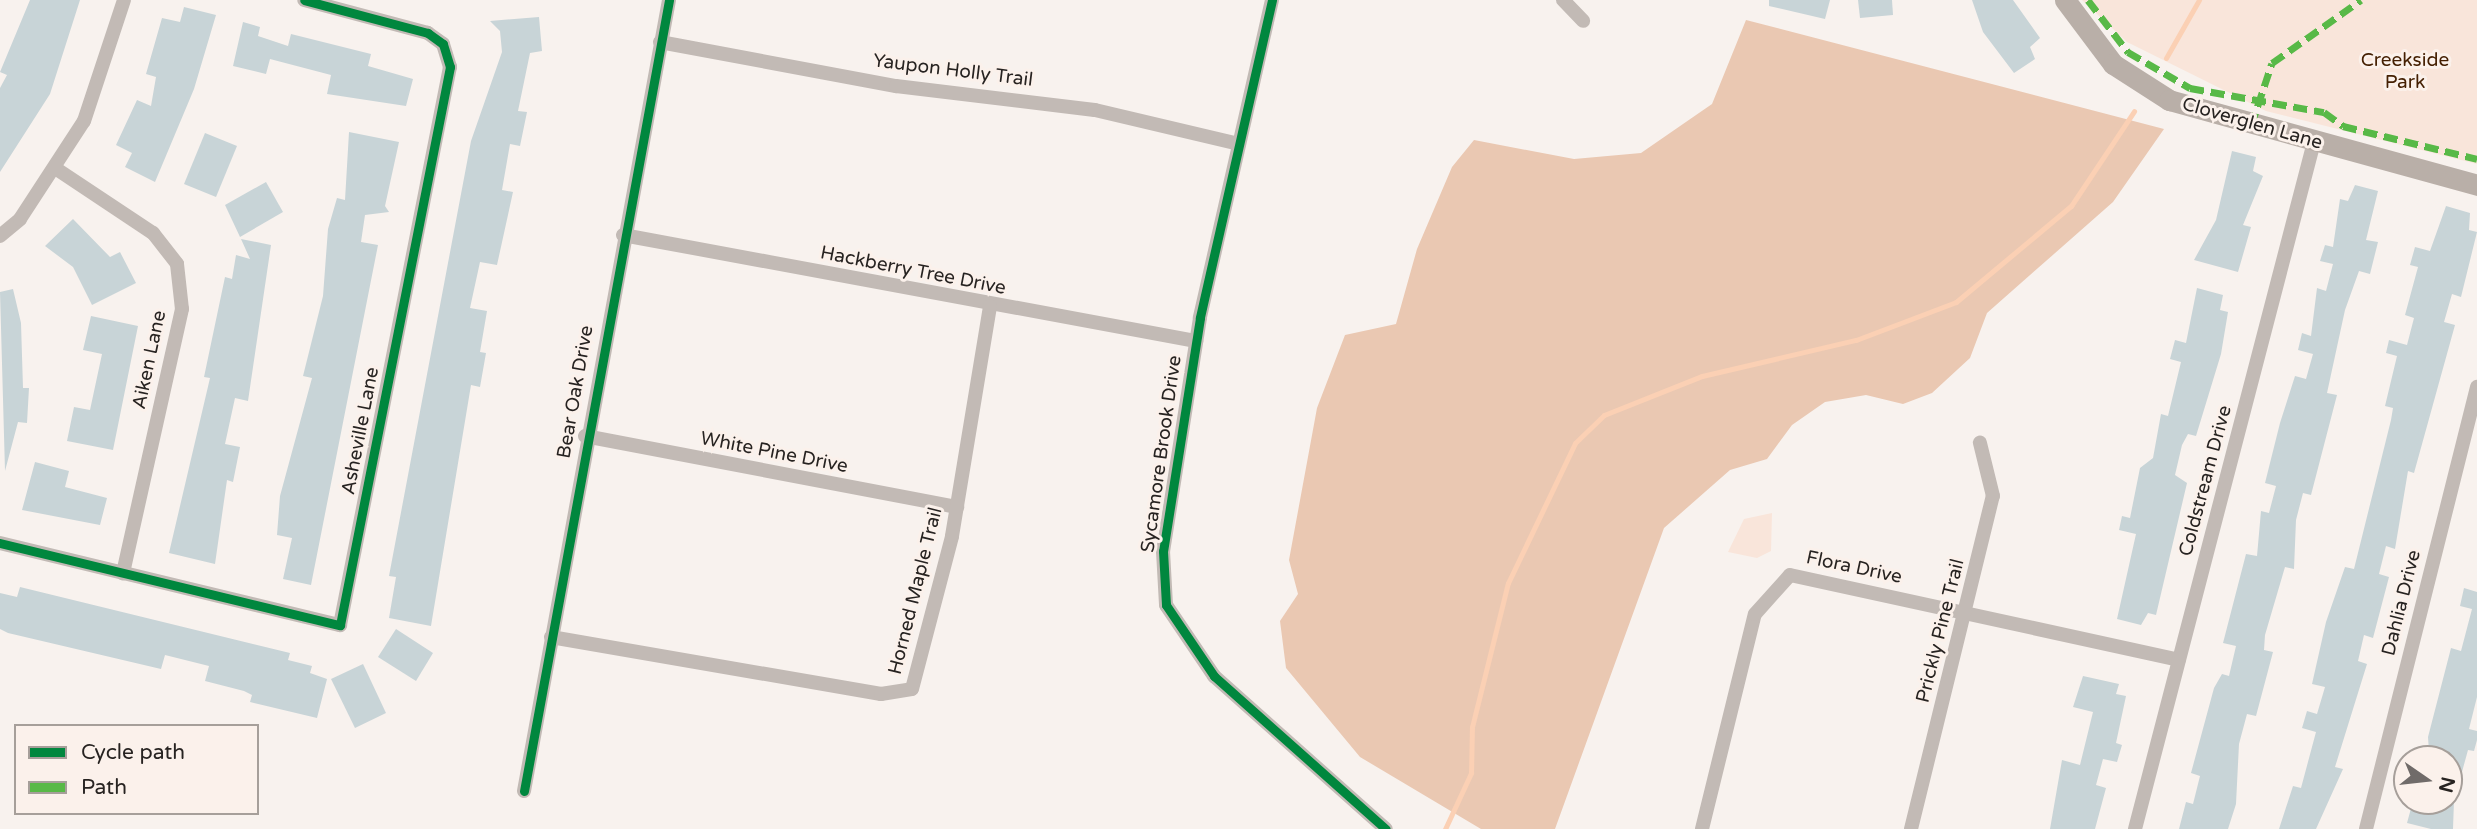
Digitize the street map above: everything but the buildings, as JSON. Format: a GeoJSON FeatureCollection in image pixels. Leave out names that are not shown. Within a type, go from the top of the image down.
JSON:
{"type":"FeatureCollection","features":[{"type":"Feature","properties":{"kind":"street"},"geometry":{"type":"LineString","coordinates":[[0,236],[55,168],[84,121],[124,0]]}},
{"type":"Feature","properties":{"kind":"street","name":"Asheville Lane"},"geometry":{"type":"LineString","coordinates":[[0,543],[340,625],[450,68],[443,44],[428,33],[304,0]]}},
{"type":"Feature","properties":{"kind":"street","name":"Bear Oak Drive"},"geometry":{"type":"LineString","coordinates":[[524,791],[585,436],[669,0]]}},
{"type":"Feature","properties":{"kind":"street","name":"Sycamore Brook Drive"},"geometry":{"type":"LineString","coordinates":[[1272,0],[1196,341],[1163,551],[1166,605],[1214,676],[1276,735],[1387,829]]}},
{"type":"Feature","properties":{"kind":"street"},"geometry":{"type":"LineString","coordinates":[[1563,0],[1583,21]]}},
{"type":"Feature","properties":{"kind":"street","name":"Cloverglen Lane"},"geometry":{"type":"LineString","coordinates":[[2065,0],[2102,52],[2154,93],[2314,142],[2477,185]]}},
{"type":"Feature","properties":{"kind":"street","name":"Yaupon Holly Trail"},"geometry":{"type":"LineString","coordinates":[[660,42],[896,86],[1096,110],[1239,144]]}},
{"type":"Feature","properties":{"kind":"street","name":"Coldstream Drive"},"geometry":{"type":"LineString","coordinates":[[2135,829],[2314,142]]}},
{"type":"Feature","properties":{"kind":"street","name":"Aiken Lane"},"geometry":{"type":"LineString","coordinates":[[55,168],[153,233],[177,264],[182,310],[124,575]]}},
{"type":"Feature","properties":{"kind":"street","name":"Hackberry Tree Drive"},"geometry":{"type":"LineString","coordinates":[[623,235],[990,306],[1196,341]]}},
{"type":"Feature","properties":{"kind":"street","name":"Horned Maple Trail"},"geometry":{"type":"LineString","coordinates":[[551,637],[900,694],[918,676],[957,507],[990,306]]}},
{"type":"Feature","properties":{"kind":"street","name":"Dahlia Drive"},"geometry":{"type":"LineString","coordinates":[[2367,829],[2477,387]]}},
{"type":"Feature","properties":{"kind":"street","name":"White Pine Drive"},"geometry":{"type":"LineString","coordinates":[[585,436],[957,507]]}},
{"type":"Feature","properties":{"kind":"street","name":"Prickly Pine Trail"},"geometry":{"type":"LineString","coordinates":[[1911,829],[1993,496],[1980,443]]}},
{"type":"Feature","properties":{"kind":"street","name":"Flora Drive"},"geometry":{"type":"LineString","coordinates":[[1702,829],[1755,614],[1779,583],[1807,575],[2179,660]]}},
{"type":"Feature","properties":{"kind":"green space","name":"Creekside Park"},"geometry":{"type":"Polygon","coordinates":[[[2082,0],[2477,0],[2477,164],[2266,111],[2127,42],[2082,0]]]}},
{"type":"Feature","properties":{"kind":"green space"},"geometry":{"type":"Polygon","coordinates":[[[1772,513],[1771,551],[1757,558],[1728,552],[1744,519],[1772,513]]]}},
{"type":"Feature","properties":{"kind":"shaded area"},"geometry":{"type":"Polygon","coordinates":[[[1746,20],[2164,129],[2113,202],[1987,313],[1970,358],[1932,393],[1903,404],[1866,395],[1825,402],[1792,425],[1767,459],[1730,470],[1664,528],[1555,829],[1481,829],[1360,757],[1286,668],[1280,621],[1298,594],[1289,560],[1317,408],[1345,335],[1396,324],[1417,249],[1452,167],[1474,140],[1574,159],[1641,153],[1712,104],[1746,20]]]}},
{"type":"Feature","properties":{"kind":"waterway"},"geometry":{"type":"LineString","coordinates":[[2166,58],[2199,0]]}},
{"type":"Feature","properties":{"kind":"waterway"},"geometry":{"type":"LineString","coordinates":[[1445,829],[1471,773],[1472,727],[1508,583],[1575,443],[1604,415],[1702,376],[1856,340],[1956,302],[2071,206],[2134,111]]}},
{"type":"Feature","properties":{"kind":"marked path"},"geometry":{"type":"LineString","coordinates":[[2088,0],[2128,52],[2190,88],[2324,112],[2343,126],[2477,159]]}},
{"type":"Feature","properties":{"kind":"marked path"},"geometry":{"type":"LineString","coordinates":[[2251,126],[2272,63],[2361,0]]}},
{"type":"Feature","properties":{"kind":"cycle path"},"geometry":{"type":"LineString","coordinates":[[0,543],[340,625],[450,67],[443,44],[428,33],[304,0]]}},
{"type":"Feature","properties":{"kind":"cycle path"},"geometry":{"type":"LineString","coordinates":[[524,791],[669,0]]}},
{"type":"Feature","properties":{"kind":"cycle path"},"geometry":{"type":"LineString","coordinates":[[1272,0],[1200,318],[1163,551],[1166,605],[1214,676],[1386,829]]}}]}
